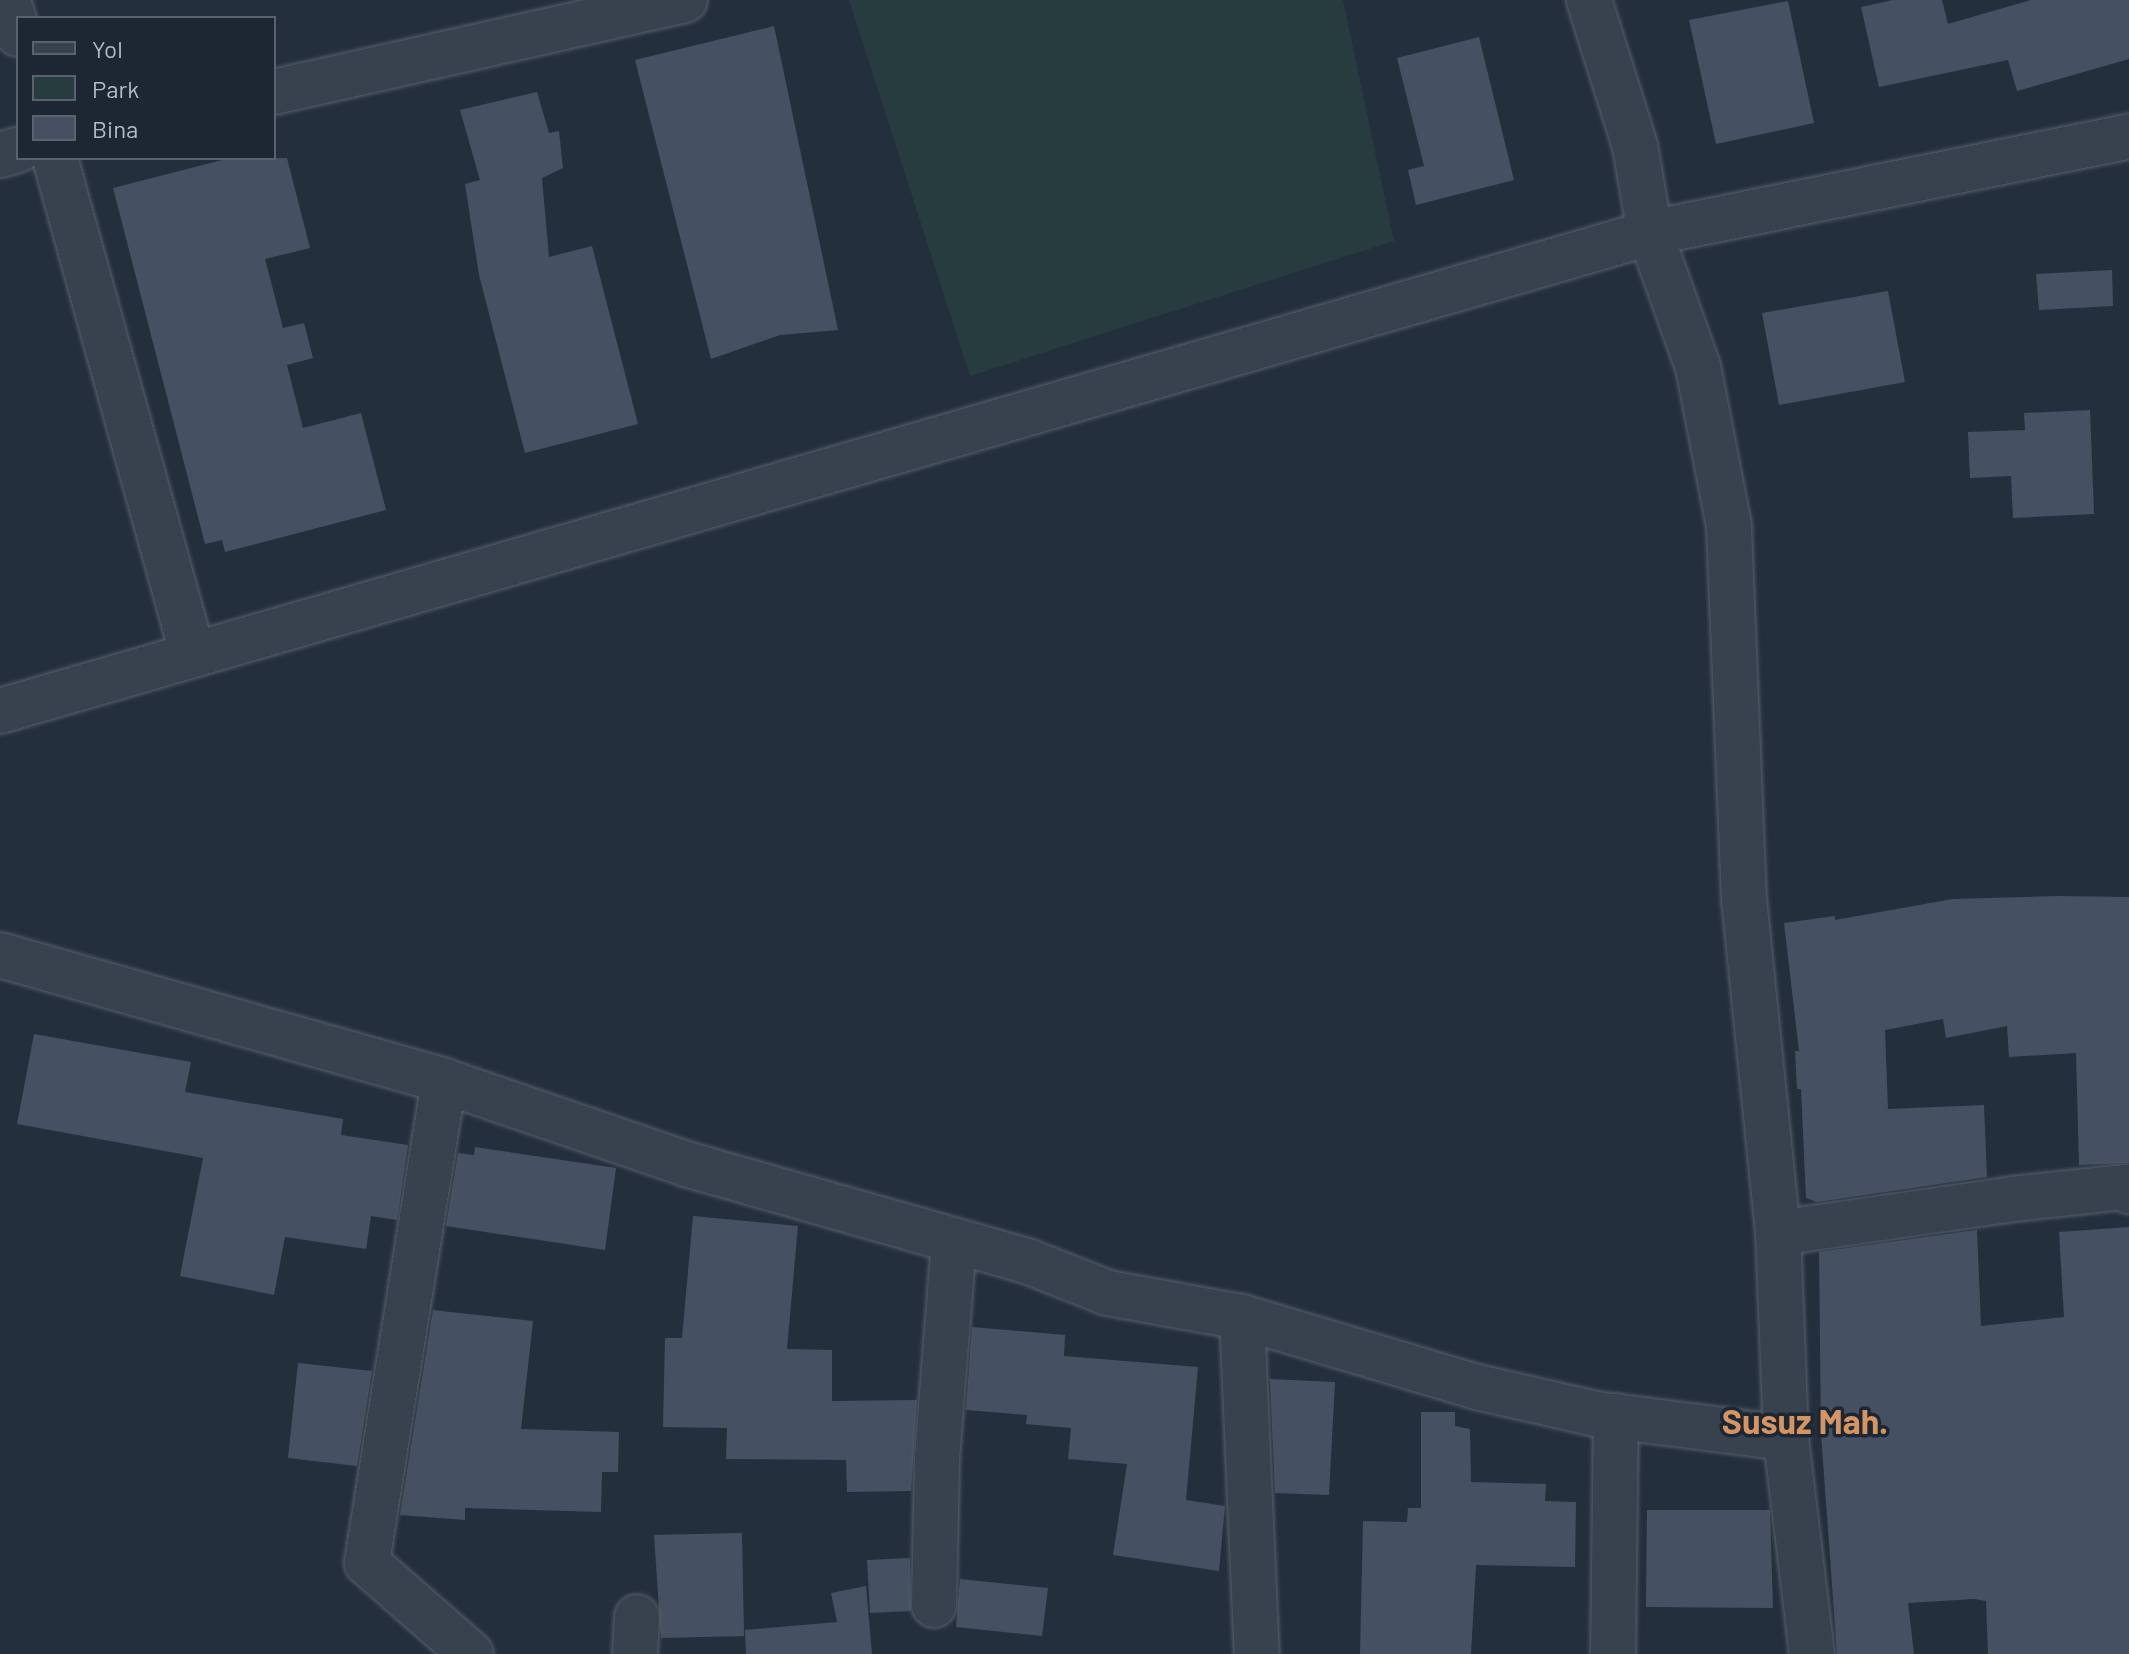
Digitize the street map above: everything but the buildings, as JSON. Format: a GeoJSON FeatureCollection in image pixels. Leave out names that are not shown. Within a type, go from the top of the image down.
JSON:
{"type":"FeatureCollection","features":[{"type":"Feature","properties":{"kind":"street"},"geometry":{"type":"LineString","coordinates":[[8,0],[16,27]]}},
{"type":"Feature","properties":{"kind":"street"},"geometry":{"type":"LineString","coordinates":[[276,92],[683,0]]}},
{"type":"Feature","properties":{"kind":"street"},"geometry":{"type":"LineString","coordinates":[[1589,0],[1635,146],[1650,233],[1698,367],[1729,526],[1744,901],[1778,1233],[1786,1438],[1812,1654]]}},
{"type":"Feature","properties":{"kind":"street"},"geometry":{"type":"LineString","coordinates":[[0,711],[192,652],[1650,233],[2129,136]]}},
{"type":"Feature","properties":{"kind":"street"},"geometry":{"type":"LineString","coordinates":[[56,160],[192,652]]}},
{"type":"Feature","properties":{"kind":"street"},"geometry":{"type":"LineString","coordinates":[[0,955],[444,1081],[686,1164],[741,1175],[954,1243],[1027,1261],[1108,1293],[1242,1317],[1477,1387],[1616,1416],[1786,1438]]}},
{"type":"Feature","properties":{"kind":"street"},"geometry":{"type":"LineString","coordinates":[[444,1081],[367,1563],[471,1654]]}},
{"type":"Feature","properties":{"kind":"street"},"geometry":{"type":"LineString","coordinates":[[1778,1233],[2013,1199],[2125,1187],[2129,1191]]}},
{"type":"Feature","properties":{"kind":"street"},"geometry":{"type":"LineString","coordinates":[[934,1605],[937,1458],[954,1243]]}},
{"type":"Feature","properties":{"kind":"street"},"geometry":{"type":"LineString","coordinates":[[1242,1317],[1257,1654]]}},
{"type":"Feature","properties":{"kind":"street"},"geometry":{"type":"LineString","coordinates":[[1613,1654],[1616,1416]]}},
{"type":"Feature","properties":{"kind":"green space"},"geometry":{"type":"Polygon","coordinates":[[[849,0],[1343,0],[1394,241],[970,376],[849,0]]]}},
{"type":"Feature","properties":{"kind":"district","name":"Susuz Mah."},"geometry":{"type":"Point","coordinates":[1805,1421]}}]}
